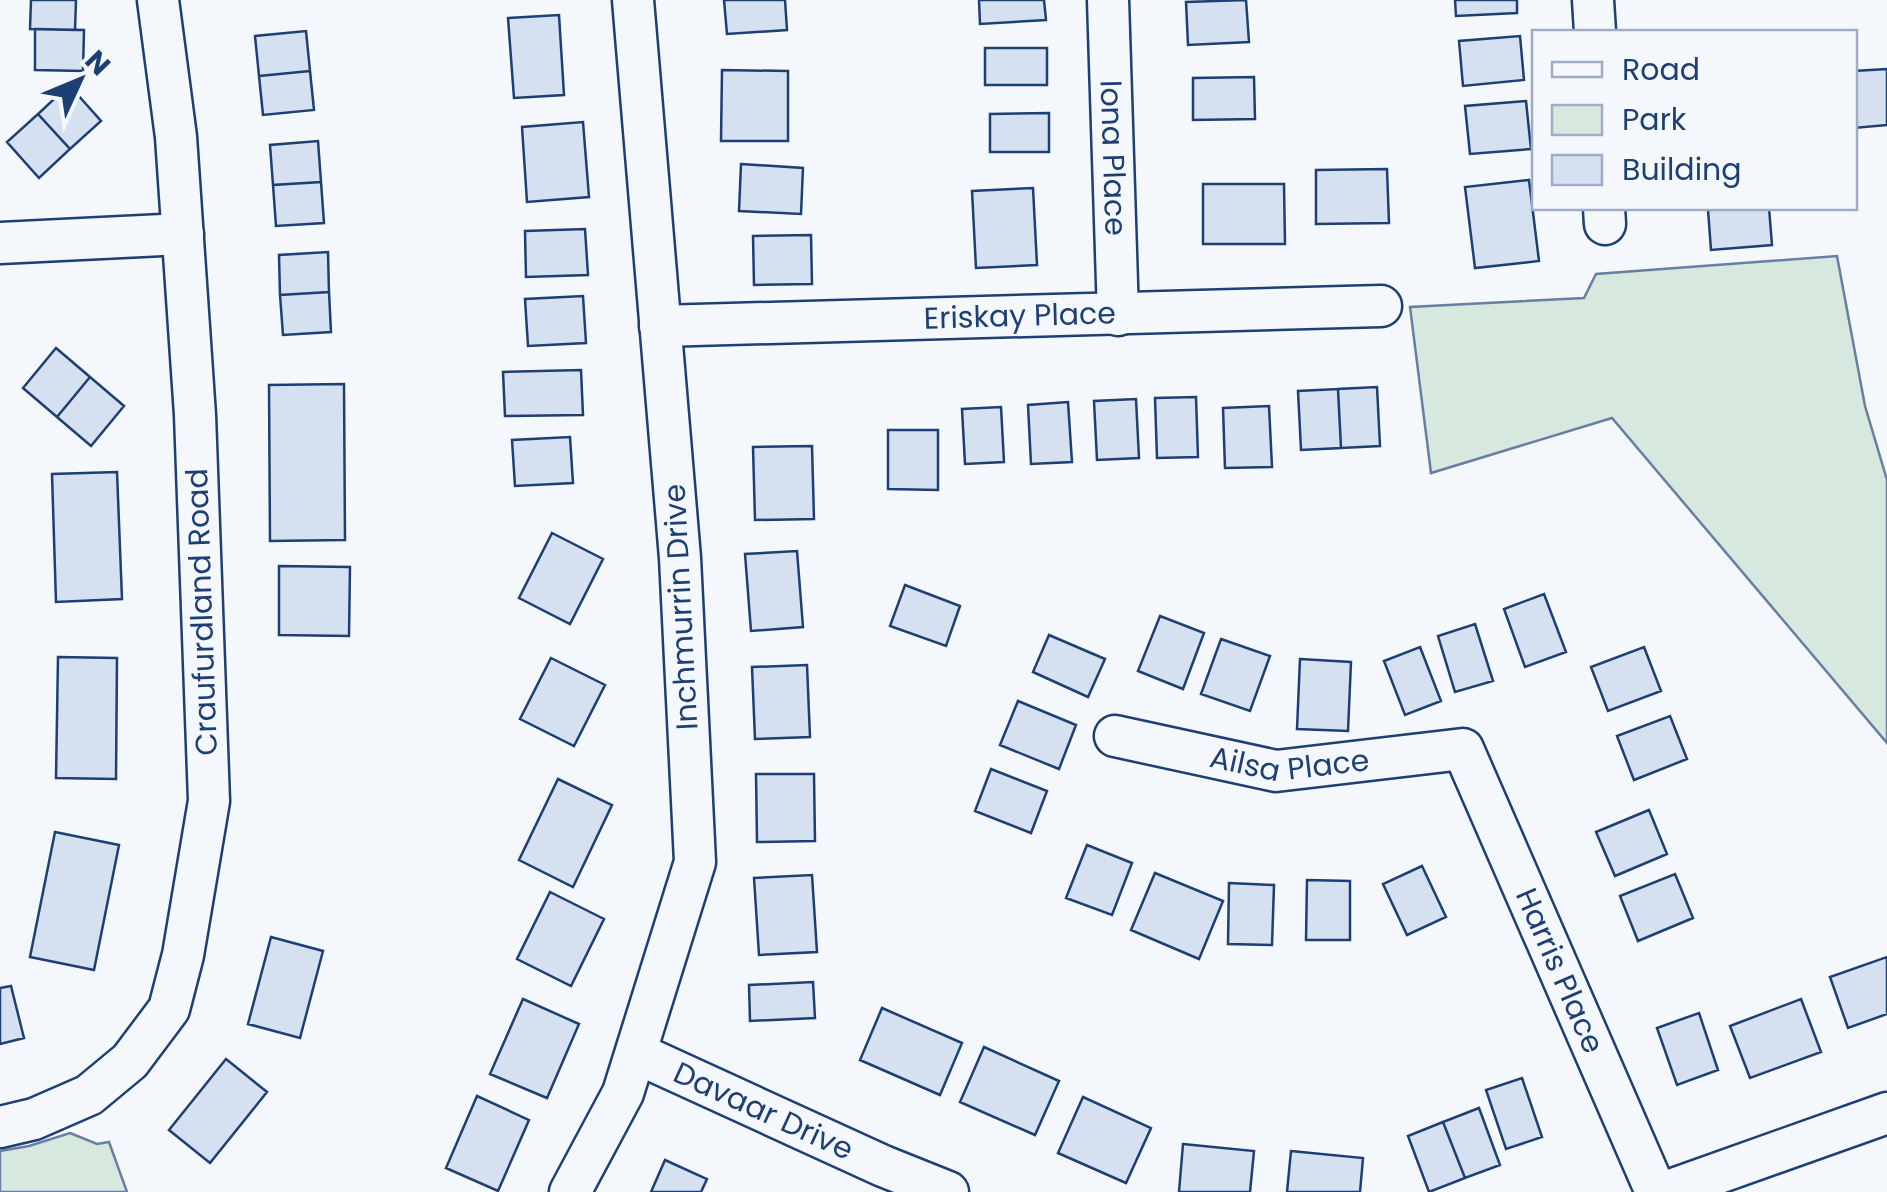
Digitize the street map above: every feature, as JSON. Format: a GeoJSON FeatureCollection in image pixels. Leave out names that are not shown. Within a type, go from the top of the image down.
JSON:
{"type":"FeatureCollection","features":[{"type":"Feature","properties":{"kind":"street","name":"Craufurdland Road"},"geometry":{"type":"LineString","coordinates":[[0,1127],[34,1119],[89,1095],[130,1061],[169,1009],[183,954],[209,801],[195,415],[176,137],[158,0]]}},
{"type":"Feature","properties":{"kind":"street","name":"Inchmurrin Drive"},"geometry":{"type":"LineString","coordinates":[[570,1192],[623,1094],[695,862],[680,558],[634,0]]}},
{"type":"Feature","properties":{"kind":"street","name":"Iona Place"},"geometry":{"type":"LineString","coordinates":[[1108,0],[1118,315]]}},
{"type":"Feature","properties":{"kind":"street"},"geometry":{"type":"LineString","coordinates":[[1594,0],[1595,30]]}},
{"type":"Feature","properties":{"kind":"street"},"geometry":{"type":"LineString","coordinates":[[0,243],[183,234]]}},
{"type":"Feature","properties":{"kind":"street","name":"Eriskay Place"},"geometry":{"type":"LineString","coordinates":[[660,326],[1382,306]]}},
{"type":"Feature","properties":{"kind":"street","name":"Ailsa Place"},"geometry":{"type":"LineString","coordinates":[[1115,736],[1276,771],[1463,749]]}},
{"type":"Feature","properties":{"kind":"street","name":"Harris Place"},"geometry":{"type":"LineString","coordinates":[[1463,749],[1656,1192]]}},
{"type":"Feature","properties":{"kind":"street","name":"Davaar Drive"},"geometry":{"type":"LineString","coordinates":[[636,1052],[948,1192]]}},
{"type":"Feature","properties":{"kind":"street"},"geometry":{"type":"LineString","coordinates":[[1665,1192],[1887,1113]]}},
{"type":"Feature","properties":{"kind":"green space"},"geometry":{"type":"Polygon","coordinates":[[[1837,256],[1865,406],[1887,480],[1887,743],[1612,418],[1431,473],[1410,307],[1584,298],[1596,274],[1837,256]]]}},
{"type":"Feature","properties":{"kind":"green space"},"geometry":{"type":"Polygon","coordinates":[[[70,1133],[97,1144],[109,1142],[127,1192],[0,1192],[0,1151],[70,1133]]]}},
{"type":"Feature","properties":{"kind":"building"},"geometry":{"type":"Polygon","coordinates":[[[31,0],[76,0],[75,30],[30,29],[31,0]]]}},
{"type":"Feature","properties":{"kind":"building"},"geometry":{"type":"Polygon","coordinates":[[[724,0],[785,0],[787,30],[727,34],[724,0]]]}},
{"type":"Feature","properties":{"kind":"building"},"geometry":{"type":"Polygon","coordinates":[[[979,0],[1044,0],[1046,20],[980,24],[979,0]]]}},
{"type":"Feature","properties":{"kind":"building"},"geometry":{"type":"Polygon","coordinates":[[[1246,0],[1249,42],[1188,45],[1186,2],[1246,0]]]}},
{"type":"Feature","properties":{"kind":"building"},"geometry":{"type":"Polygon","coordinates":[[[1455,0],[1517,0],[1517,13],[1456,16],[1455,0]]]}},
{"type":"Feature","properties":{"kind":"building"},"geometry":{"type":"Polygon","coordinates":[[[559,15],[564,95],[514,98],[508,18],[559,15]]]}},
{"type":"Feature","properties":{"kind":"building"},"geometry":{"type":"Polygon","coordinates":[[[35,29],[84,30],[83,71],[35,70],[35,29]]]}},
{"type":"Feature","properties":{"kind":"building"},"geometry":{"type":"Polygon","coordinates":[[[306,31],[310,71],[259,76],[255,36],[306,31]]]}},
{"type":"Feature","properties":{"kind":"building"},"geometry":{"type":"Polygon","coordinates":[[[1520,36],[1524,80],[1463,86],[1459,41],[1520,36]]]}},
{"type":"Feature","properties":{"kind":"building"},"geometry":{"type":"Polygon","coordinates":[[[985,48],[1047,48],[1047,85],[985,85],[985,48]]]}},
{"type":"Feature","properties":{"kind":"building"},"geometry":{"type":"Polygon","coordinates":[[[1887,69],[1887,125],[1857,128],[1857,71],[1887,69]]]}},
{"type":"Feature","properties":{"kind":"building"},"geometry":{"type":"Polygon","coordinates":[[[722,70],[788,71],[788,141],[721,141],[722,70]]]}},
{"type":"Feature","properties":{"kind":"building"},"geometry":{"type":"Polygon","coordinates":[[[310,71],[314,110],[263,115],[259,76],[310,71]]]}},
{"type":"Feature","properties":{"kind":"building"},"geometry":{"type":"Polygon","coordinates":[[[1254,77],[1255,119],[1193,120],[1193,78],[1254,77]]]}},
{"type":"Feature","properties":{"kind":"building"},"geometry":{"type":"Polygon","coordinates":[[[69,85],[101,121],[70,149],[38,114],[69,85]]]}},
{"type":"Feature","properties":{"kind":"building"},"geometry":{"type":"Polygon","coordinates":[[[1526,101],[1531,149],[1470,154],[1465,106],[1526,101]]]}},
{"type":"Feature","properties":{"kind":"building"},"geometry":{"type":"Polygon","coordinates":[[[1049,113],[1049,152],[990,152],[990,114],[1049,113]]]}},
{"type":"Feature","properties":{"kind":"building"},"geometry":{"type":"Polygon","coordinates":[[[38,114],[70,149],[39,178],[7,142],[38,114]]]}},
{"type":"Feature","properties":{"kind":"building"},"geometry":{"type":"Polygon","coordinates":[[[583,122],[589,197],[527,202],[522,127],[583,122]]]}},
{"type":"Feature","properties":{"kind":"building"},"geometry":{"type":"Polygon","coordinates":[[[318,141],[321,182],[273,185],[270,145],[318,141]]]}},
{"type":"Feature","properties":{"kind":"building"},"geometry":{"type":"Polygon","coordinates":[[[741,164],[803,168],[801,214],[739,211],[741,164]]]}},
{"type":"Feature","properties":{"kind":"building"},"geometry":{"type":"Polygon","coordinates":[[[1387,169],[1389,223],[1316,224],[1316,170],[1387,169]]]}},
{"type":"Feature","properties":{"kind":"building"},"geometry":{"type":"Polygon","coordinates":[[[1529,180],[1539,261],[1475,268],[1465,187],[1529,180]]]}},
{"type":"Feature","properties":{"kind":"building"},"geometry":{"type":"Polygon","coordinates":[[[321,182],[324,223],[276,226],[273,185],[321,182]]]}},
{"type":"Feature","properties":{"kind":"building"},"geometry":{"type":"Polygon","coordinates":[[[1203,184],[1284,184],[1285,244],[1203,244],[1203,184]]]}},
{"type":"Feature","properties":{"kind":"building"},"geometry":{"type":"Polygon","coordinates":[[[1033,188],[1037,265],[976,268],[972,191],[1033,188]]]}},
{"type":"Feature","properties":{"kind":"building"},"geometry":{"type":"Polygon","coordinates":[[[1708,210],[1769,210],[1772,245],[1711,250],[1708,210]]]}},
{"type":"Feature","properties":{"kind":"building"},"geometry":{"type":"Polygon","coordinates":[[[585,229],[588,275],[526,277],[525,231],[585,229]]]}},
{"type":"Feature","properties":{"kind":"building"},"geometry":{"type":"Polygon","coordinates":[[[811,235],[812,284],[754,285],[753,236],[811,235]]]}},
{"type":"Feature","properties":{"kind":"building"},"geometry":{"type":"Polygon","coordinates":[[[328,252],[329,292],[280,295],[279,255],[328,252]]]}},
{"type":"Feature","properties":{"kind":"building"},"geometry":{"type":"Polygon","coordinates":[[[329,292],[331,332],[283,335],[280,295],[329,292]]]}},
{"type":"Feature","properties":{"kind":"building"},"geometry":{"type":"Polygon","coordinates":[[[583,296],[586,343],[528,346],[525,299],[583,296]]]}},
{"type":"Feature","properties":{"kind":"building"},"geometry":{"type":"Polygon","coordinates":[[[56,348],[90,377],[57,417],[23,388],[56,348]]]}},
{"type":"Feature","properties":{"kind":"building"},"geometry":{"type":"Polygon","coordinates":[[[581,370],[583,415],[505,416],[503,372],[581,370]]]}},
{"type":"Feature","properties":{"kind":"building"},"geometry":{"type":"Polygon","coordinates":[[[90,377],[124,406],[91,446],[57,417],[90,377]]]}},
{"type":"Feature","properties":{"kind":"building"},"geometry":{"type":"Polygon","coordinates":[[[344,384],[345,540],[270,541],[269,385],[344,384]]]}},
{"type":"Feature","properties":{"kind":"building"},"geometry":{"type":"Polygon","coordinates":[[[1377,387],[1380,446],[1341,448],[1338,389],[1377,387]]]}},
{"type":"Feature","properties":{"kind":"building"},"geometry":{"type":"Polygon","coordinates":[[[1338,389],[1341,448],[1301,450],[1298,391],[1338,389]]]}},
{"type":"Feature","properties":{"kind":"building"},"geometry":{"type":"Polygon","coordinates":[[[1196,397],[1198,457],[1157,458],[1155,398],[1196,397]]]}},
{"type":"Feature","properties":{"kind":"building"},"geometry":{"type":"Polygon","coordinates":[[[1136,399],[1139,458],[1097,460],[1094,401],[1136,399]]]}},
{"type":"Feature","properties":{"kind":"building"},"geometry":{"type":"Polygon","coordinates":[[[1068,402],[1072,462],[1031,464],[1028,405],[1068,402]]]}},
{"type":"Feature","properties":{"kind":"building"},"geometry":{"type":"Polygon","coordinates":[[[1269,406],[1272,467],[1225,468],[1223,408],[1269,406]]]}},
{"type":"Feature","properties":{"kind":"building"},"geometry":{"type":"Polygon","coordinates":[[[1001,407],[1004,462],[965,464],[962,409],[1001,407]]]}},
{"type":"Feature","properties":{"kind":"building"},"geometry":{"type":"Polygon","coordinates":[[[888,430],[938,430],[938,490],[888,489],[888,430]]]}},
{"type":"Feature","properties":{"kind":"building"},"geometry":{"type":"Polygon","coordinates":[[[570,437],[573,483],[515,486],[512,440],[570,437]]]}},
{"type":"Feature","properties":{"kind":"building"},"geometry":{"type":"Polygon","coordinates":[[[812,446],[814,519],[755,520],[753,447],[812,446]]]}},
{"type":"Feature","properties":{"kind":"building"},"geometry":{"type":"Polygon","coordinates":[[[117,472],[122,599],[56,602],[52,474],[117,472]]]}},
{"type":"Feature","properties":{"kind":"building"},"geometry":{"type":"Polygon","coordinates":[[[552,533],[603,559],[570,624],[519,598],[552,533]]]}},
{"type":"Feature","properties":{"kind":"building"},"geometry":{"type":"Polygon","coordinates":[[[797,551],[803,627],[751,631],[745,554],[797,551]]]}},
{"type":"Feature","properties":{"kind":"building"},"geometry":{"type":"Polygon","coordinates":[[[279,566],[350,567],[349,636],[279,635],[279,566]]]}},
{"type":"Feature","properties":{"kind":"building"},"geometry":{"type":"Polygon","coordinates":[[[905,585],[960,606],[946,646],[890,626],[905,585]]]}},
{"type":"Feature","properties":{"kind":"building"},"geometry":{"type":"Polygon","coordinates":[[[1544,594],[1566,652],[1525,667],[1504,609],[1544,594]]]}},
{"type":"Feature","properties":{"kind":"building"},"geometry":{"type":"Polygon","coordinates":[[[1160,616],[1204,633],[1183,689],[1138,671],[1160,616]]]}},
{"type":"Feature","properties":{"kind":"building"},"geometry":{"type":"Polygon","coordinates":[[[1475,624],[1493,681],[1455,692],[1438,636],[1475,624]]]}},
{"type":"Feature","properties":{"kind":"building"},"geometry":{"type":"Polygon","coordinates":[[[1049,635],[1105,659],[1088,697],[1033,672],[1049,635]]]}},
{"type":"Feature","properties":{"kind":"building"},"geometry":{"type":"Polygon","coordinates":[[[1221,639],[1270,656],[1250,711],[1201,694],[1221,639]]]}},
{"type":"Feature","properties":{"kind":"building"},"geometry":{"type":"Polygon","coordinates":[[[1420,647],[1441,701],[1405,715],[1384,661],[1420,647]]]}},
{"type":"Feature","properties":{"kind":"building"},"geometry":{"type":"Polygon","coordinates":[[[1644,647],[1661,691],[1608,711],[1591,667],[1644,647]]]}},
{"type":"Feature","properties":{"kind":"building"},"geometry":{"type":"Polygon","coordinates":[[[58,657],[117,658],[116,779],[56,778],[58,657]]]}},
{"type":"Feature","properties":{"kind":"building"},"geometry":{"type":"Polygon","coordinates":[[[551,658],[605,685],[574,746],[520,719],[551,658]]]}},
{"type":"Feature","properties":{"kind":"building"},"geometry":{"type":"Polygon","coordinates":[[[1300,659],[1351,662],[1348,731],[1297,729],[1300,659]]]}},
{"type":"Feature","properties":{"kind":"building"},"geometry":{"type":"Polygon","coordinates":[[[807,665],[810,737],[755,739],[752,667],[807,665]]]}},
{"type":"Feature","properties":{"kind":"building"},"geometry":{"type":"Polygon","coordinates":[[[1018,701],[1076,725],[1059,769],[1000,745],[1018,701]]]}},
{"type":"Feature","properties":{"kind":"building"},"geometry":{"type":"Polygon","coordinates":[[[1670,716],[1687,759],[1634,780],[1617,736],[1670,716]]]}},
{"type":"Feature","properties":{"kind":"building"},"geometry":{"type":"Polygon","coordinates":[[[991,769],[1047,791],[1031,833],[975,811],[991,769]]]}},
{"type":"Feature","properties":{"kind":"building"},"geometry":{"type":"Polygon","coordinates":[[[756,774],[814,774],[815,841],[757,842],[756,774]]]}},
{"type":"Feature","properties":{"kind":"building"},"geometry":{"type":"Polygon","coordinates":[[[558,779],[612,805],[573,887],[519,860],[558,779]]]}},
{"type":"Feature","properties":{"kind":"building"},"geometry":{"type":"Polygon","coordinates":[[[1649,810],[1667,854],[1615,876],[1596,832],[1649,810]]]}},
{"type":"Feature","properties":{"kind":"building"},"geometry":{"type":"Polygon","coordinates":[[[55,832],[119,845],[94,970],[30,957],[55,832]]]}},
{"type":"Feature","properties":{"kind":"building"},"geometry":{"type":"Polygon","coordinates":[[[1087,845],[1132,863],[1112,915],[1066,898],[1087,845]]]}},
{"type":"Feature","properties":{"kind":"building"},"geometry":{"type":"Polygon","coordinates":[[[1422,866],[1446,917],[1407,935],[1383,884],[1422,866]]]}},
{"type":"Feature","properties":{"kind":"building"},"geometry":{"type":"Polygon","coordinates":[[[1155,873],[1223,901],[1199,959],[1131,930],[1155,873]]]}},
{"type":"Feature","properties":{"kind":"building"},"geometry":{"type":"Polygon","coordinates":[[[1675,874],[1693,918],[1638,941],[1620,896],[1675,874]]]}},
{"type":"Feature","properties":{"kind":"building"},"geometry":{"type":"Polygon","coordinates":[[[812,875],[817,952],[759,955],[754,878],[812,875]]]}},
{"type":"Feature","properties":{"kind":"building"},"geometry":{"type":"Polygon","coordinates":[[[1307,880],[1350,881],[1350,940],[1306,940],[1307,880]]]}},
{"type":"Feature","properties":{"kind":"building"},"geometry":{"type":"Polygon","coordinates":[[[1229,883],[1274,885],[1272,945],[1228,944],[1229,883]]]}},
{"type":"Feature","properties":{"kind":"building"},"geometry":{"type":"Polygon","coordinates":[[[550,892],[604,919],[571,986],[517,959],[550,892]]]}},
{"type":"Feature","properties":{"kind":"building"},"geometry":{"type":"Polygon","coordinates":[[[271,937],[323,951],[300,1038],[248,1024],[271,937]]]}},
{"type":"Feature","properties":{"kind":"building"},"geometry":{"type":"Polygon","coordinates":[[[1887,957],[1887,1014],[1848,1028],[1830,977],[1887,957]]]}},
{"type":"Feature","properties":{"kind":"building"},"geometry":{"type":"Polygon","coordinates":[[[813,982],[815,1018],[750,1021],[749,985],[813,982]]]}},
{"type":"Feature","properties":{"kind":"building"},"geometry":{"type":"Polygon","coordinates":[[[11,986],[24,1038],[0,1044],[0,988],[11,986]]]}},
{"type":"Feature","properties":{"kind":"building"},"geometry":{"type":"Polygon","coordinates":[[[523,999],[579,1024],[547,1098],[490,1074],[523,999]]]}},
{"type":"Feature","properties":{"kind":"building"},"geometry":{"type":"Polygon","coordinates":[[[1801,999],[1821,1052],[1750,1078],[1730,1026],[1801,999]]]}},
{"type":"Feature","properties":{"kind":"building"},"geometry":{"type":"Polygon","coordinates":[[[882,1008],[962,1043],[940,1095],[860,1060],[882,1008]]]}},
{"type":"Feature","properties":{"kind":"building"},"geometry":{"type":"Polygon","coordinates":[[[1699,1013],[1718,1070],[1677,1085],[1657,1028],[1699,1013]]]}},
{"type":"Feature","properties":{"kind":"building"},"geometry":{"type":"Polygon","coordinates":[[[984,1047],[1059,1081],[1035,1135],[960,1102],[984,1047]]]}},
{"type":"Feature","properties":{"kind":"building"},"geometry":{"type":"Polygon","coordinates":[[[226,1059],[267,1092],[210,1163],[169,1130],[226,1059]]]}},
{"type":"Feature","properties":{"kind":"building"},"geometry":{"type":"Polygon","coordinates":[[[1522,1078],[1542,1137],[1506,1149],[1486,1090],[1522,1078]]]}},
{"type":"Feature","properties":{"kind":"building"},"geometry":{"type":"Polygon","coordinates":[[[477,1096],[529,1120],[498,1191],[446,1168],[477,1096]]]}},
{"type":"Feature","properties":{"kind":"building"},"geometry":{"type":"Polygon","coordinates":[[[1083,1097],[1151,1128],[1126,1183],[1058,1153],[1083,1097]]]}},
{"type":"Feature","properties":{"kind":"building"},"geometry":{"type":"Polygon","coordinates":[[[1479,1108],[1500,1165],[1465,1178],[1443,1122],[1479,1108]]]}},
{"type":"Feature","properties":{"kind":"building"},"geometry":{"type":"Polygon","coordinates":[[[1443,1122],[1465,1178],[1429,1192],[1408,1136],[1443,1122]]]}},
{"type":"Feature","properties":{"kind":"building"},"geometry":{"type":"Polygon","coordinates":[[[1183,1144],[1254,1151],[1250,1192],[1179,1192],[1183,1144]]]}},
{"type":"Feature","properties":{"kind":"building"},"geometry":{"type":"Polygon","coordinates":[[[1291,1151],[1363,1158],[1360,1192],[1287,1192],[1291,1151]]]}},
{"type":"Feature","properties":{"kind":"building"},"geometry":{"type":"Polygon","coordinates":[[[665,1160],[707,1179],[701,1192],[651,1192],[665,1160]]]}}]}
